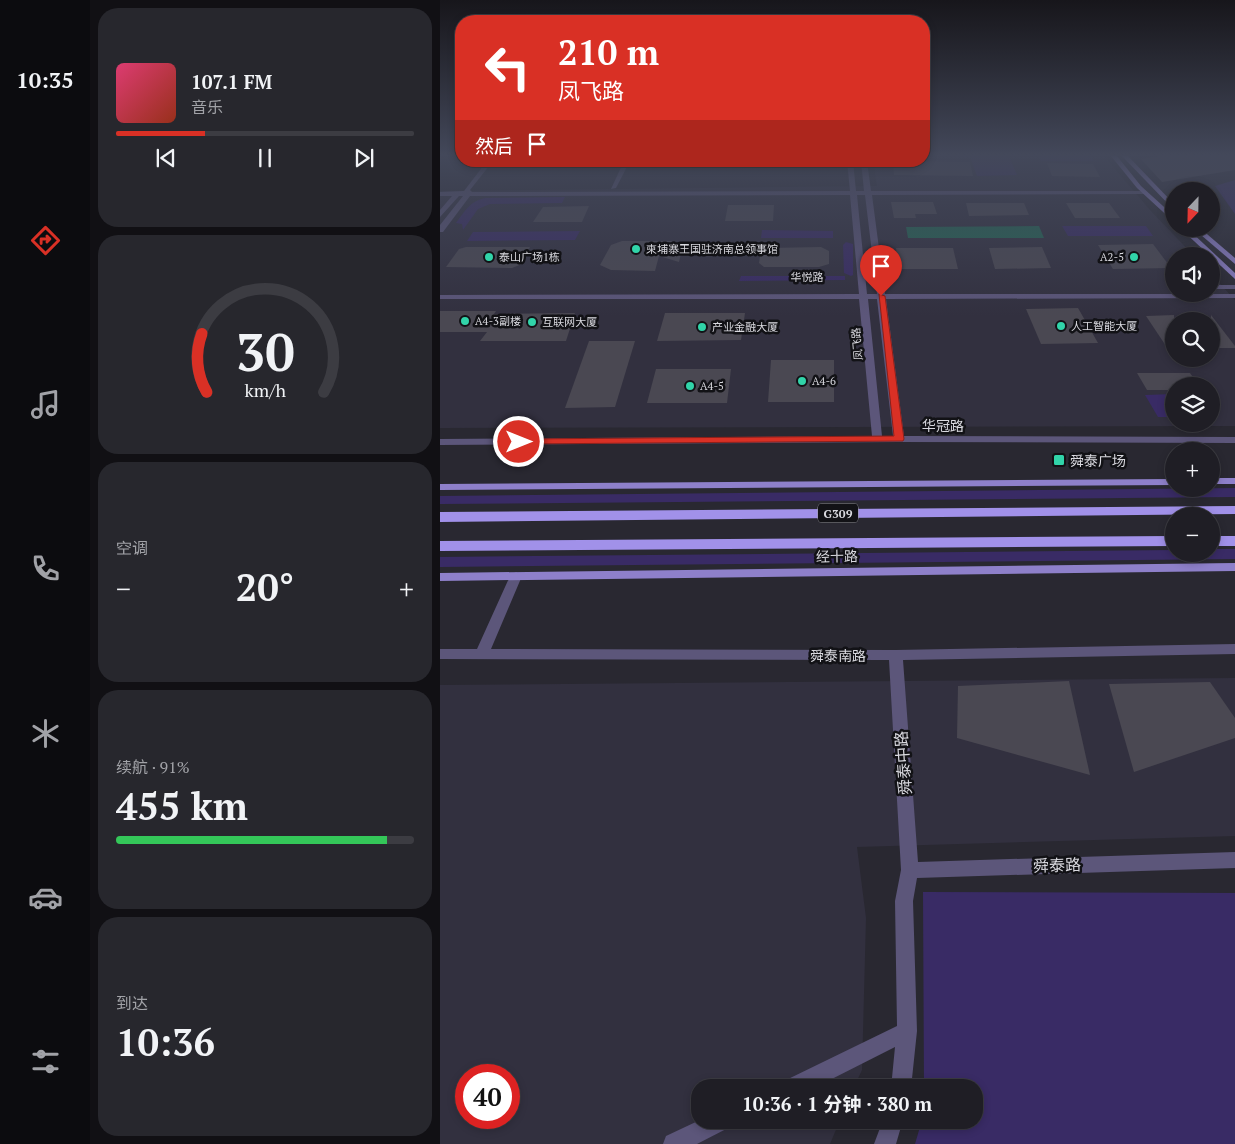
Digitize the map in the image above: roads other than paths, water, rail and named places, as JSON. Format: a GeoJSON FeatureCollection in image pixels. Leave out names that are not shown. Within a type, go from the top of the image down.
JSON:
{"type":"FeatureCollection","features":[{"type":"Feature","properties":{"kind":"highway","name":"G309"},"geometry":{"type":"LineString","coordinates":[[440,517],[1235,510]]}},
{"type":"Feature","properties":{"kind":"highway"},"geometry":{"type":"LineString","coordinates":[[1220,541],[1235,541]]}},
{"type":"Feature","properties":{"kind":"highway","name":"经十路"},"geometry":{"type":"LineString","coordinates":[[440,546],[1165,542]]}},
{"type":"Feature","properties":{"kind":"main road"},"geometry":{"type":"LineString","coordinates":[[1194,238],[1235,276]]}},
{"type":"Feature","properties":{"kind":"main road"},"geometry":{"type":"LineString","coordinates":[[1207,238],[1235,262]]}},
{"type":"Feature","properties":{"kind":"main road"},"geometry":{"type":"LineString","coordinates":[[1220,481],[1235,480]]}},
{"type":"Feature","properties":{"kind":"main road"},"geometry":{"type":"LineString","coordinates":[[440,487],[1165,482]]}},
{"type":"Feature","properties":{"kind":"main road","name":"经十路"},"geometry":{"type":"LineString","coordinates":[[440,577],[1235,567]]}},
{"type":"Feature","properties":{"kind":"street"},"geometry":{"type":"LineString","coordinates":[[440,230],[455,209]]}},
{"type":"Feature","properties":{"kind":"street","name":"凤飞路"},"geometry":{"type":"LineString","coordinates":[[855,209],[877,439]]}},
{"type":"Feature","properties":{"kind":"street"},"geometry":{"type":"LineString","coordinates":[[870,209],[899,439]]}},
{"type":"Feature","properties":{"kind":"street"},"geometry":{"type":"LineString","coordinates":[[1220,287],[1235,287]]}},
{"type":"Feature","properties":{"kind":"street"},"geometry":{"type":"LineString","coordinates":[[881,292],[1165,288]]}},
{"type":"Feature","properties":{"kind":"street","name":"华悦路"},"geometry":{"type":"LineString","coordinates":[[440,289],[863,292]]}},
{"type":"Feature","properties":{"kind":"street"},"geometry":{"type":"LineString","coordinates":[[440,297],[863,292],[1235,296]]}},
{"type":"Feature","properties":{"kind":"street","name":"华冠路"},"geometry":{"type":"LineString","coordinates":[[440,442],[877,439],[1235,440]]}},
{"type":"Feature","properties":{"kind":"street"},"geometry":{"type":"LineString","coordinates":[[482,653],[516,576]]}},
{"type":"Feature","properties":{"kind":"street","name":"舜泰南路"},"geometry":{"type":"LineString","coordinates":[[440,654],[896,655],[1235,649]]}},
{"type":"Feature","properties":{"kind":"street","name":"舜泰中路"},"geometry":{"type":"LineString","coordinates":[[896,655],[910,870]]}},
{"type":"Feature","properties":{"kind":"street","name":"舜泰路"},"geometry":{"type":"LineString","coordinates":[[910,870],[1235,860]]}},
{"type":"Feature","properties":{"kind":"street"},"geometry":{"type":"LineString","coordinates":[[902,1079],[907,1031],[904,901],[910,870]]}},
{"type":"Feature","properties":{"kind":"street"},"geometry":{"type":"LineString","coordinates":[[809,1079],[907,1031]]}},
{"type":"Feature","properties":{"kind":"street"},"geometry":{"type":"LineString","coordinates":[[674,1144],[705,1129]]}},
{"type":"Feature","properties":{"kind":"street"},"geometry":{"type":"LineString","coordinates":[[885,1144],[890,1129]]}},
{"type":"Feature","properties":{"kind":"place","name":"柬埔寨王国驻济南总领事馆"},"geometry":{"type":"Point","coordinates":[636,249]}},
{"type":"Feature","properties":{"kind":"place","name":"泰山广场1栋"},"geometry":{"type":"Point","coordinates":[489,257]}},
{"type":"Feature","properties":{"kind":"place","name":"A2-5"},"geometry":{"type":"Point","coordinates":[1134,257]}},
{"type":"Feature","properties":{"kind":"place","name":"A4-3副楼"},"geometry":{"type":"Point","coordinates":[465,321]}},
{"type":"Feature","properties":{"kind":"place","name":"互联网大厦"},"geometry":{"type":"Point","coordinates":[532,322]}},
{"type":"Feature","properties":{"kind":"place","name":"人工智能大厦"},"geometry":{"type":"Point","coordinates":[1061,326]}},
{"type":"Feature","properties":{"kind":"place","name":"产业金融大厦"},"geometry":{"type":"Point","coordinates":[702,327]}},
{"type":"Feature","properties":{"kind":"place","name":"A4-6"},"geometry":{"type":"Point","coordinates":[802,381]}},
{"type":"Feature","properties":{"kind":"place","name":"A4-5"},"geometry":{"type":"Point","coordinates":[690,386]}},
{"type":"Feature","properties":{"kind":"place","name":"舜泰广场"},"geometry":{"type":"Point","coordinates":[1059,460]}}]}
